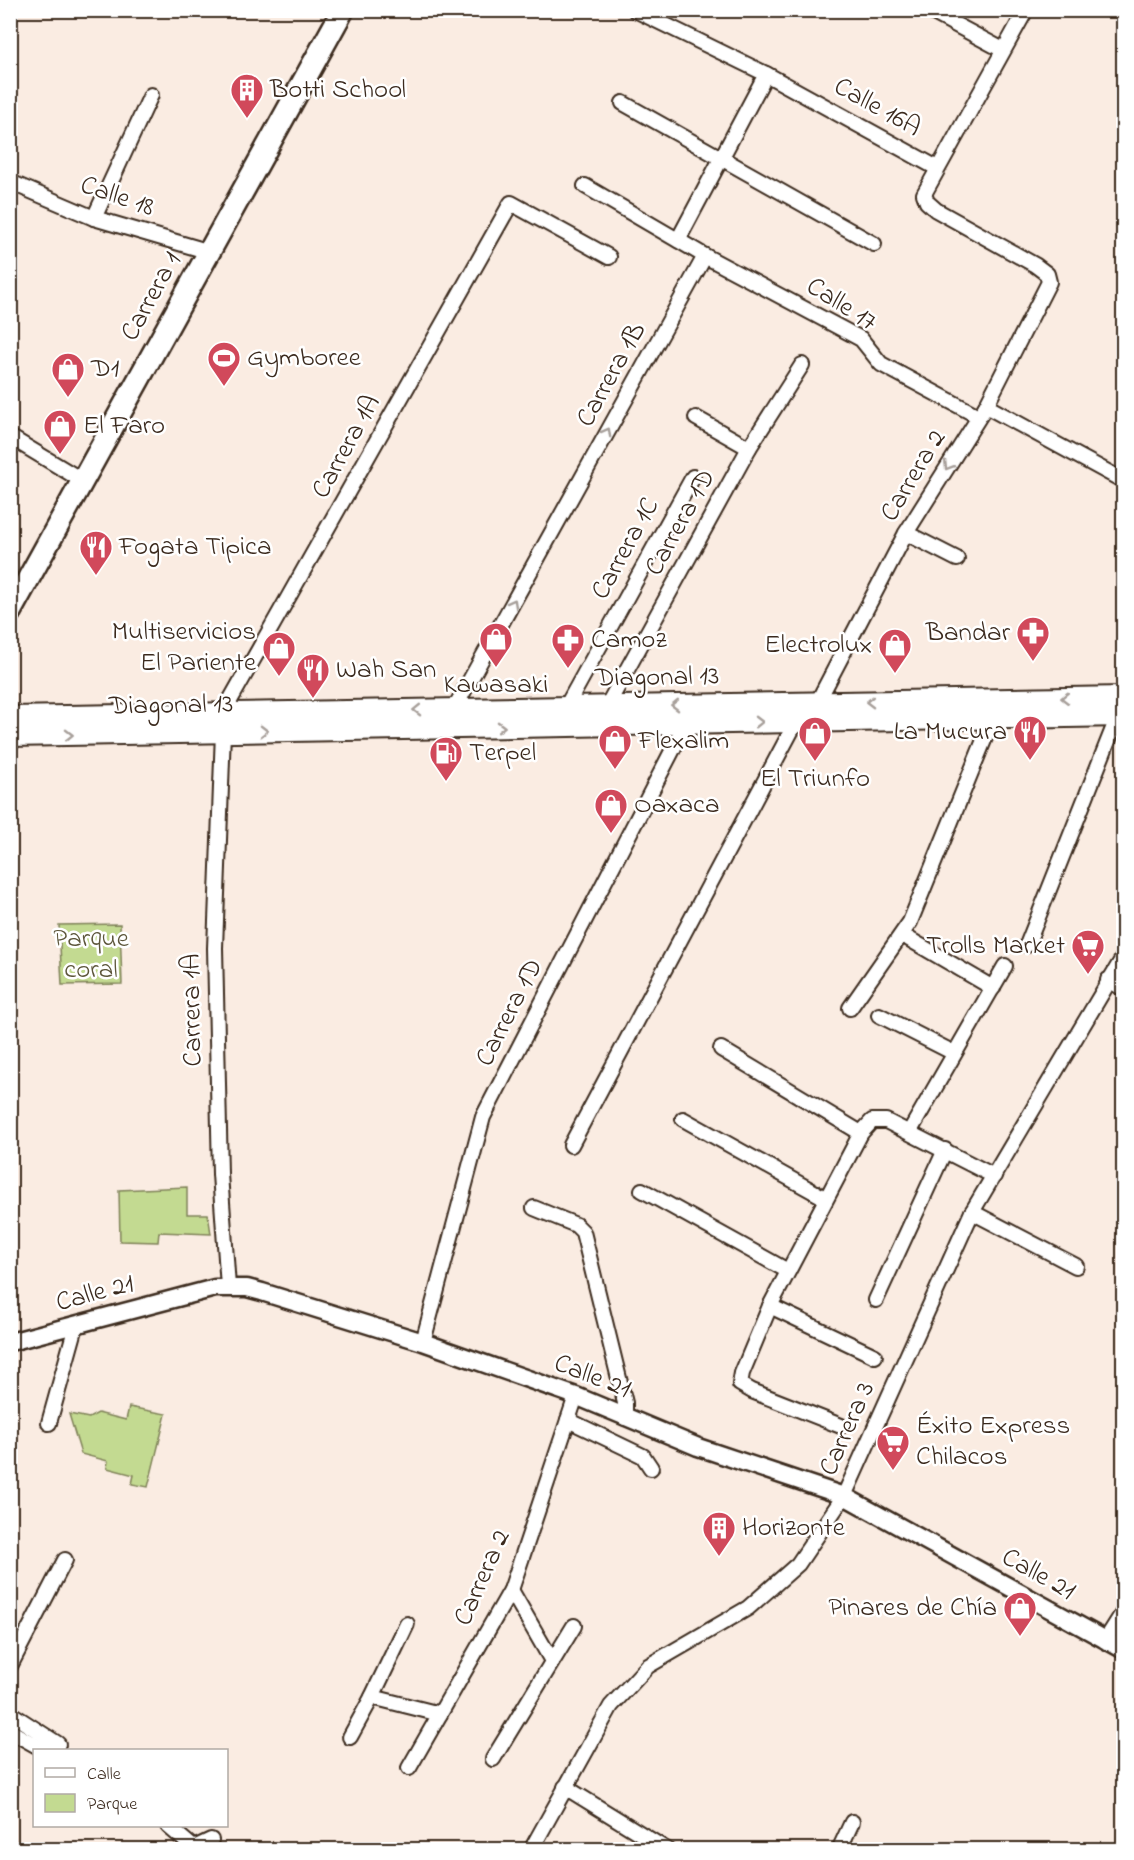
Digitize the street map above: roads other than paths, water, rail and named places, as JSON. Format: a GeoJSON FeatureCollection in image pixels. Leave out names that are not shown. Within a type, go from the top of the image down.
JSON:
{"type":"FeatureCollection","features":[{"type":"Feature","properties":{"kind":"main road","name":"Carrera 1"},"geometry":{"type":"LineString","coordinates":[[10,612],[343,10]]}},
{"type":"Feature","properties":{"kind":"main road","name":"Diagonal 13"},"geometry":{"type":"LineString","coordinates":[[10,736],[454,709],[1124,697]]}},
{"type":"Feature","properties":{"kind":"main road","name":"Diagonal 13"},"geometry":{"type":"LineString","coordinates":[[10,717],[223,723],[686,724],[1121,716]]}},
{"type":"Feature","properties":{"kind":"street","name":"Calle 16A"},"geometry":{"type":"LineString","coordinates":[[635,10],[765,74],[937,168],[924,194],[927,202],[1047,274]]}},
{"type":"Feature","properties":{"kind":"street"},"geometry":{"type":"LineString","coordinates":[[928,10],[1003,50]]}},
{"type":"Feature","properties":{"kind":"street"},"geometry":{"type":"LineString","coordinates":[[937,168],[1026,10]]}},
{"type":"Feature","properties":{"kind":"street"},"geometry":{"type":"LineString","coordinates":[[678,240],[765,74]]}},
{"type":"Feature","properties":{"kind":"street"},"geometry":{"type":"LineString","coordinates":[[94,218],[151,95]]}},
{"type":"Feature","properties":{"kind":"street"},"geometry":{"type":"LineString","coordinates":[[623,103],[874,244]]}},
{"type":"Feature","properties":{"kind":"street","name":"Calle 18"},"geometry":{"type":"LineString","coordinates":[[10,182],[94,218],[210,252]]}},
{"type":"Feature","properties":{"kind":"street"},"geometry":{"type":"LineString","coordinates":[[585,186],[705,256]]}},
{"type":"Feature","properties":{"kind":"street","name":"Carrera 1A"},"geometry":{"type":"LineString","coordinates":[[228,1287],[220,1174],[215,948],[223,723],[512,203],[609,257]]}},
{"type":"Feature","properties":{"kind":"street","name":"Calle 17"},"geometry":{"type":"LineString","coordinates":[[705,256],[861,339],[881,364],[1124,481]]}},
{"type":"Feature","properties":{"kind":"street","name":"Carrera 1B"},"geometry":{"type":"LineString","coordinates":[[454,709],[705,256]]}},
{"type":"Feature","properties":{"kind":"street","name":"Carrera 2"},"geometry":{"type":"LineString","coordinates":[[817,703],[906,533],[982,411],[1049,282],[1047,274]]}},
{"type":"Feature","properties":{"kind":"street","name":"Carrera 1D"},"geometry":{"type":"LineString","coordinates":[[607,706],[749,448],[802,364]]}},
{"type":"Feature","properties":{"kind":"street"},"geometry":{"type":"LineString","coordinates":[[696,418],[749,448]]}},
{"type":"Feature","properties":{"kind":"street"},"geometry":{"type":"LineString","coordinates":[[10,437],[83,481]]}},
{"type":"Feature","properties":{"kind":"street","name":"Carrera 1C"},"geometry":{"type":"LineString","coordinates":[[566,707],[693,477]]}},
{"type":"Feature","properties":{"kind":"street"},"geometry":{"type":"LineString","coordinates":[[906,533],[957,559]]}},
{"type":"Feature","properties":{"kind":"street"},"geometry":{"type":"LineString","coordinates":[[1027,945],[1121,716]]}},
{"type":"Feature","properties":{"kind":"street"},"geometry":{"type":"LineString","coordinates":[[850,1008],[910,922],[993,718]]}},
{"type":"Feature","properties":{"kind":"street"},"geometry":{"type":"LineString","coordinates":[[571,1145],[796,722]]}},
{"type":"Feature","properties":{"kind":"street","name":"Carrera 1D"},"geometry":{"type":"LineString","coordinates":[[423,1342],[483,1117],[686,724]]}},
{"type":"Feature","properties":{"kind":"street"},"geometry":{"type":"LineString","coordinates":[[909,939],[993,988]]}},
{"type":"Feature","properties":{"kind":"street","name":"Carrera 3"},"geometry":{"type":"LineString","coordinates":[[531,1850],[611,1706],[624,1691],[648,1666],[748,1608],[798,1564],[844,1496],[972,1212],[1124,956]]}},
{"type":"Feature","properties":{"kind":"street"},"geometry":{"type":"LineString","coordinates":[[910,1131],[1005,966]]}},
{"type":"Feature","properties":{"kind":"street"},"geometry":{"type":"LineString","coordinates":[[1108,980],[1124,989]]}},
{"type":"Feature","properties":{"kind":"street"},"geometry":{"type":"LineString","coordinates":[[879,1015],[954,1053]]}},
{"type":"Feature","properties":{"kind":"street"},"geometry":{"type":"LineString","coordinates":[[721,1049],[861,1133]]}},
{"type":"Feature","properties":{"kind":"street"},"geometry":{"type":"LineString","coordinates":[[683,1119],[825,1198]]}},
{"type":"Feature","properties":{"kind":"street"},"geometry":{"type":"LineString","coordinates":[[841,1426],[752,1391],[740,1384],[742,1373],[770,1306],[861,1133],[872,1120],[886,1121],[910,1131],[994,1176]]}},
{"type":"Feature","properties":{"kind":"street"},"geometry":{"type":"LineString","coordinates":[[876,1300],[945,1150]]}},
{"type":"Feature","properties":{"kind":"street"},"geometry":{"type":"LineString","coordinates":[[642,1190],[788,1271]]}},
{"type":"Feature","properties":{"kind":"street"},"geometry":{"type":"LineString","coordinates":[[534,1208],[576,1225],[583,1232],[625,1403],[625,1418]]}},
{"type":"Feature","properties":{"kind":"street"},"geometry":{"type":"LineString","coordinates":[[972,1212],[1076,1266]]}},
{"type":"Feature","properties":{"kind":"street","name":"Calle 21"},"geometry":{"type":"LineString","coordinates":[[10,1342],[228,1287],[262,1292],[423,1342],[576,1396],[698,1447],[844,1496],[1124,1650]]}},
{"type":"Feature","properties":{"kind":"street"},"geometry":{"type":"LineString","coordinates":[[770,1306],[876,1356]]}},
{"type":"Feature","properties":{"kind":"street"},"geometry":{"type":"LineString","coordinates":[[50,1423],[76,1326]]}},
{"type":"Feature","properties":{"kind":"street","name":"Carrera 2"},"geometry":{"type":"LineString","coordinates":[[409,1768],[511,1590],[576,1396]]}},
{"type":"Feature","properties":{"kind":"street"},"geometry":{"type":"LineString","coordinates":[[568,1420],[643,1456],[651,1468]]}},
{"type":"Feature","properties":{"kind":"street"},"geometry":{"type":"LineString","coordinates":[[10,1666],[65,1560]]}},
{"type":"Feature","properties":{"kind":"street"},"geometry":{"type":"LineString","coordinates":[[511,1590],[552,1661]]}},
{"type":"Feature","properties":{"kind":"street"},"geometry":{"type":"LineString","coordinates":[[1105,1641],[1124,1611]]}},
{"type":"Feature","properties":{"kind":"street"},"geometry":{"type":"LineString","coordinates":[[350,1737],[407,1624]]}},
{"type":"Feature","properties":{"kind":"street"},"geometry":{"type":"LineString","coordinates":[[493,1759],[574,1626]]}},
{"type":"Feature","properties":{"kind":"street"},"geometry":{"type":"LineString","coordinates":[[372,1697],[440,1714]]}},
{"type":"Feature","properties":{"kind":"street"},"geometry":{"type":"LineString","coordinates":[[10,1713],[58,1744],[55,1749]]}},
{"type":"Feature","properties":{"kind":"street"},"geometry":{"type":"LineString","coordinates":[[10,1731],[42,1749]]}},
{"type":"Feature","properties":{"kind":"street"},"geometry":{"type":"LineString","coordinates":[[565,1787],[667,1850]]}},
{"type":"Feature","properties":{"kind":"street"},"geometry":{"type":"LineString","coordinates":[[839,1850],[852,1822]]}},
{"type":"Feature","properties":{"kind":"street"},"geometry":{"type":"LineString","coordinates":[[169,1827],[195,1849],[211,1840]]}},
{"type":"Feature","properties":{"kind":"place","name":"Botti School"},"geometry":{"type":"Point","coordinates":[247,119]}},
{"type":"Feature","properties":{"kind":"place","name":"Gymboree"},"geometry":{"type":"Point","coordinates":[224,387]}},
{"type":"Feature","properties":{"kind":"place","name":"D1"},"geometry":{"type":"Point","coordinates":[68,398]}},
{"type":"Feature","properties":{"kind":"place","name":"El Faro"},"geometry":{"type":"Point","coordinates":[60,455]}},
{"type":"Feature","properties":{"kind":"place","name":"Fogata Tipica"},"geometry":{"type":"Point","coordinates":[96,576]}},
{"type":"Feature","properties":{"kind":"place","name":"Bandar"},"geometry":{"type":"Point","coordinates":[1033,662]}},
{"type":"Feature","properties":{"kind":"place","name":"Kawasaki"},"geometry":{"type":"Point","coordinates":[496,668]}},
{"type":"Feature","properties":{"kind":"place","name":"Camoz"},"geometry":{"type":"Point","coordinates":[568,669]}},
{"type":"Feature","properties":{"kind":"place","name":"Electrolux"},"geometry":{"type":"Point","coordinates":[895,674]}},
{"type":"Feature","properties":{"kind":"place","name":"Multiservicios El Pariente"},"geometry":{"type":"Point","coordinates":[279,677]}},
{"type":"Feature","properties":{"kind":"place","name":"Wah San"},"geometry":{"type":"Point","coordinates":[313,699]}},
{"type":"Feature","properties":{"kind":"place","name":"La Mucura"},"geometry":{"type":"Point","coordinates":[1030,761]}},
{"type":"Feature","properties":{"kind":"place","name":"El Triunfo"},"geometry":{"type":"Point","coordinates":[815,762]}},
{"type":"Feature","properties":{"kind":"place","name":"Flexalim"},"geometry":{"type":"Point","coordinates":[615,770]}},
{"type":"Feature","properties":{"kind":"place","name":"Terpel"},"geometry":{"type":"Point","coordinates":[446,782]}},
{"type":"Feature","properties":{"kind":"place","name":"Oaxaca"},"geometry":{"type":"Point","coordinates":[611,834]}},
{"type":"Feature","properties":{"kind":"place","name":"Trolls Market"},"geometry":{"type":"Point","coordinates":[1088,975]}},
{"type":"Feature","properties":{"kind":"place","name":"Éxito Express Chilacos"},"geometry":{"type":"Point","coordinates":[893,1471]}},
{"type":"Feature","properties":{"kind":"place","name":"Horizonte"},"geometry":{"type":"Point","coordinates":[719,1557]}},
{"type":"Feature","properties":{"kind":"place","name":"Pinares de Chía"},"geometry":{"type":"Point","coordinates":[1020,1637]}},
{"type":"Feature","properties":{"kind":"park label","name":"Parque coral"},"geometry":{"type":"Point","coordinates":[91,954]}}]}
